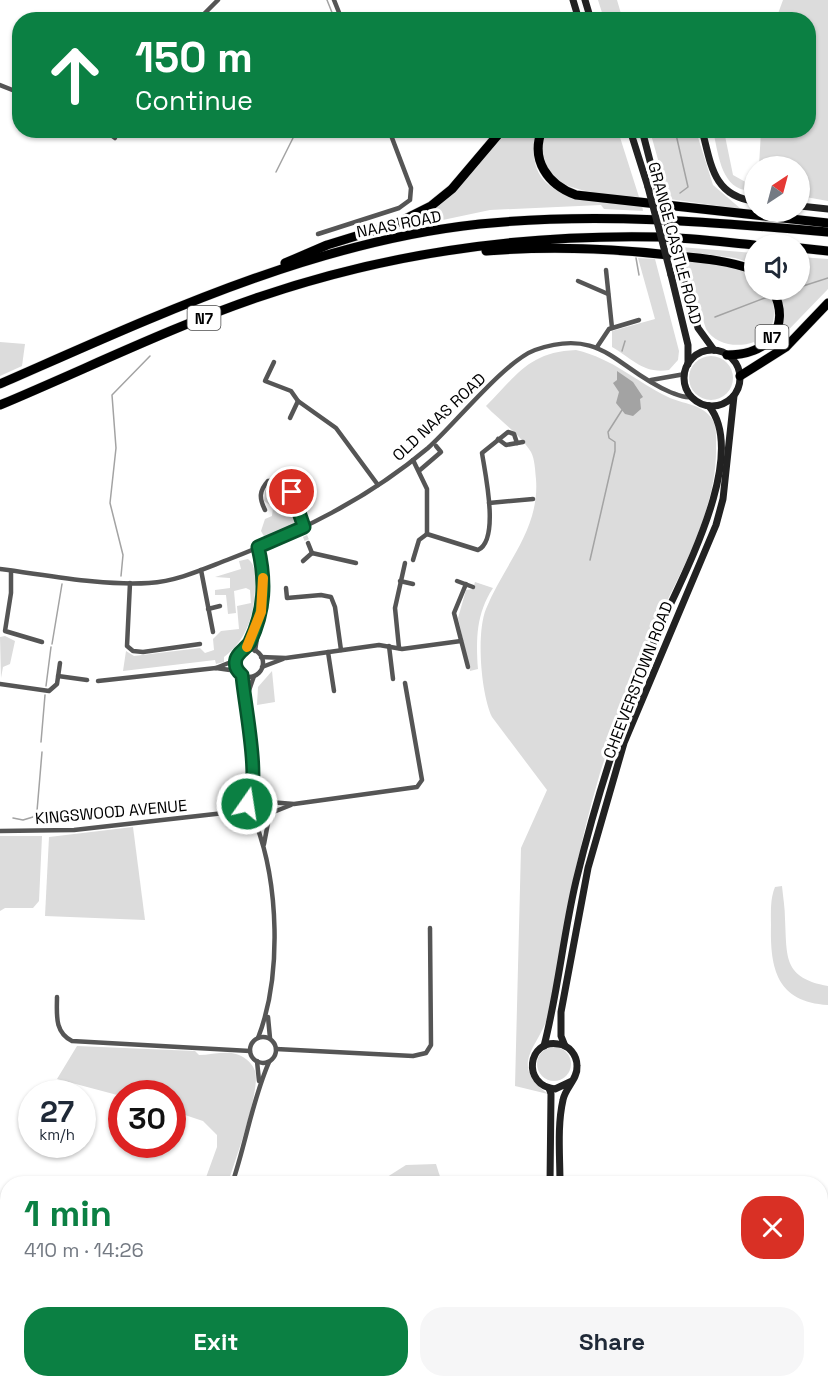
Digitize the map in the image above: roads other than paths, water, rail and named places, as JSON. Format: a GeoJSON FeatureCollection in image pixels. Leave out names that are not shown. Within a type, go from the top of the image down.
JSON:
{"type":"FeatureCollection","features":[{"type":"Feature","properties":{"kind":"highway","name":"N7"},"geometry":{"type":"LineString","coordinates":[[214,293],[327,245],[417,214],[452,189],[495,138]]}},
{"type":"Feature","properties":{"kind":"highway"},"geometry":{"type":"LineString","coordinates":[[540,138],[537,151],[543,169],[557,186],[576,195],[828,223]]}},
{"type":"Feature","properties":{"kind":"highway","name":"NAAS ROAD"},"geometry":{"type":"LineString","coordinates":[[0,384],[214,293],[360,246],[478,224],[563,218],[631,218],[699,221],[828,232]]}},
{"type":"Feature","properties":{"kind":"highway","name":"N7"},"geometry":{"type":"LineString","coordinates":[[0,405],[256,298],[361,267],[475,246],[562,238],[663,237],[744,244]]}},
{"type":"Feature","properties":{"kind":"highway","name":"N7"},"geometry":{"type":"LineString","coordinates":[[417,256],[509,249],[582,248],[710,260],[744,268]]}},
{"type":"Feature","properties":{"kind":"highway"},"geometry":{"type":"LineString","coordinates":[[810,249],[828,250]]}},
{"type":"Feature","properties":{"kind":"highway","name":"N7"},"geometry":{"type":"LineString","coordinates":[[727,355],[746,355],[757,351],[774,335],[780,319],[777,300]]}},
{"type":"Feature","properties":{"kind":"highway","name":"N7"},"geometry":{"type":"LineString","coordinates":[[740,376],[786,347],[828,303]]}},
{"type":"Feature","properties":{"kind":"main road","name":"GRANGE CASTLE ROAD"},"geometry":{"type":"LineString","coordinates":[[633,138],[671,275],[688,345],[688,364]]}},
{"type":"Feature","properties":{"kind":"main road","name":"GRANGE CASTLE ROAD"},"geometry":{"type":"LineString","coordinates":[[644,138],[698,328],[714,351]]}},
{"type":"Feature","properties":{"kind":"main road"},"geometry":{"type":"LineString","coordinates":[[704,138],[718,182],[735,196],[744,198]]}},
{"type":"Feature","properties":{"kind":"main road"},"geometry":{"type":"LineString","coordinates":[[810,207],[828,209]]}},
{"type":"Feature","properties":{"kind":"main road"},"geometry":{"type":"LineString","coordinates":[[714,351],[727,355],[736,364],[740,376],[734,396],[721,405],[709,406],[691,397],[685,386],[685,374],[688,364],[700,354],[714,351]]}},
{"type":"Feature","properties":{"kind":"main road","name":"CHEEVERSTOWN ROAD"},"geometry":{"type":"LineString","coordinates":[[560,1176],[561,1107],[577,1065],[576,1057],[565,1046],[561,1036],[561,1012],[588,868],[624,743],[716,525],[723,499],[734,396]]}},
{"type":"Feature","properties":{"kind":"main road","name":"CHEEVERSTOWN ROAD"},"geometry":{"type":"LineString","coordinates":[[549,1088],[542,1085],[533,1072],[534,1057],[544,1046],[576,882],[616,736],[660,627],[705,526],[719,474],[721,433],[718,419],[709,406]]}},
{"type":"Feature","properties":{"kind":"main road"},"geometry":{"type":"LineString","coordinates":[[544,1046],[551,1044],[565,1046]]}},
{"type":"Feature","properties":{"kind":"main road"},"geometry":{"type":"LineString","coordinates":[[550,1176],[551,1094],[549,1088],[561,1088],[572,1082]]}},
{"type":"Feature","properties":{"kind":"street"},"geometry":{"type":"LineString","coordinates":[[206,12],[218,0]]}},
{"type":"Feature","properties":{"kind":"street"},"geometry":{"type":"LineString","coordinates":[[318,234],[399,208],[410,200],[411,188],[392,138]]}},
{"type":"Feature","properties":{"kind":"street"},"geometry":{"type":"LineString","coordinates":[[606,270],[612,328]]}},
{"type":"Feature","properties":{"kind":"street"},"geometry":{"type":"LineString","coordinates":[[578,281],[608,294]]}},
{"type":"Feature","properties":{"kind":"street"},"geometry":{"type":"LineString","coordinates":[[597,347],[600,339],[612,328],[639,320]]}},
{"type":"Feature","properties":{"kind":"street","name":"OLD NAAS ROAD"},"geometry":{"type":"LineString","coordinates":[[0,569],[130,584],[166,581],[201,570],[303,528],[378,485],[413,460],[505,371],[531,352],[562,343],[597,347],[619,358],[662,389],[685,398],[691,397]]}},
{"type":"Feature","properties":{"kind":"street"},"geometry":{"type":"LineString","coordinates":[[274,362],[265,381],[291,391],[298,401],[336,428],[378,485]]}},
{"type":"Feature","properties":{"kind":"street"},"geometry":{"type":"LineString","coordinates":[[648,380],[665,380],[685,374]]}},
{"type":"Feature","properties":{"kind":"street"},"geometry":{"type":"LineString","coordinates":[[290,418],[298,401]]}},
{"type":"Feature","properties":{"kind":"street"},"geometry":{"type":"LineString","coordinates":[[427,534],[475,550],[480,549],[486,543],[489,503],[482,453],[498,439],[511,432],[517,443]]}},
{"type":"Feature","properties":{"kind":"street"},"geometry":{"type":"LineString","coordinates":[[498,439],[506,445],[523,442]]}},
{"type":"Feature","properties":{"kind":"street"},"geometry":{"type":"LineString","coordinates":[[420,470],[441,452],[436,446]]}},
{"type":"Feature","properties":{"kind":"street"},"geometry":{"type":"LineString","coordinates":[[413,460],[420,470],[428,498],[427,534]]}},
{"type":"Feature","properties":{"kind":"street"},"geometry":{"type":"LineString","coordinates":[[265,510],[261,501],[262,488],[273,480],[283,483],[292,492],[304,535]]}},
{"type":"Feature","properties":{"kind":"street"},"geometry":{"type":"LineString","coordinates":[[489,503],[533,499]]}},
{"type":"Feature","properties":{"kind":"street"},"geometry":{"type":"LineString","coordinates":[[413,560],[419,540],[427,534]]}},
{"type":"Feature","properties":{"kind":"street"},"geometry":{"type":"LineString","coordinates":[[308,543],[312,553]]}},
{"type":"Feature","properties":{"kind":"street"},"geometry":{"type":"LineString","coordinates":[[255,651],[264,592],[258,547]]}},
{"type":"Feature","properties":{"kind":"street"},"geometry":{"type":"LineString","coordinates":[[303,561],[312,553]]}},
{"type":"Feature","properties":{"kind":"street"},"geometry":{"type":"LineString","coordinates":[[312,553],[356,562]]}},
{"type":"Feature","properties":{"kind":"street"},"geometry":{"type":"LineString","coordinates":[[399,648],[395,608],[405,563]]}},
{"type":"Feature","properties":{"kind":"street"},"geometry":{"type":"LineString","coordinates":[[11,570],[12,593],[2,632],[42,642]]}},
{"type":"Feature","properties":{"kind":"street"},"geometry":{"type":"LineString","coordinates":[[201,570],[213,632]]}},
{"type":"Feature","properties":{"kind":"street"},"geometry":{"type":"LineString","coordinates":[[400,581],[413,584]]}},
{"type":"Feature","properties":{"kind":"street"},"geometry":{"type":"LineString","coordinates":[[457,581],[473,586]]}},
{"type":"Feature","properties":{"kind":"street"},"geometry":{"type":"LineString","coordinates":[[130,584],[127,646],[133,651],[143,652],[200,644]]}},
{"type":"Feature","properties":{"kind":"street"},"geometry":{"type":"LineString","coordinates":[[466,584],[454,613],[468,667]]}},
{"type":"Feature","properties":{"kind":"street"},"geometry":{"type":"LineString","coordinates":[[285,588],[287,598],[321,595],[331,597],[335,607],[341,650]]}},
{"type":"Feature","properties":{"kind":"street"},"geometry":{"type":"LineString","coordinates":[[208,609],[220,606]]}},
{"type":"Feature","properties":{"kind":"street"},"geometry":{"type":"LineString","coordinates":[[237,671],[236,660],[239,654],[246,650],[258,624]]}},
{"type":"Feature","properties":{"kind":"street"},"geometry":{"type":"LineString","coordinates":[[261,657],[286,658],[341,650],[389,646],[399,648],[461,641]]}},
{"type":"Feature","properties":{"kind":"street"},"geometry":{"type":"LineString","coordinates":[[389,646],[393,679]]}},
{"type":"Feature","properties":{"kind":"street"},"geometry":{"type":"LineString","coordinates":[[246,650],[255,651],[261,657],[262,667]]}},
{"type":"Feature","properties":{"kind":"street"},"geometry":{"type":"LineString","coordinates":[[328,652],[334,691]]}},
{"type":"Feature","properties":{"kind":"street"},"geometry":{"type":"LineString","coordinates":[[244,703],[254,676],[262,667],[286,658]]}},
{"type":"Feature","properties":{"kind":"street"},"geometry":{"type":"LineString","coordinates":[[216,668],[236,660]]}},
{"type":"Feature","properties":{"kind":"street"},"geometry":{"type":"LineString","coordinates":[[0,684],[49,691],[54,689],[60,663]]}},
{"type":"Feature","properties":{"kind":"street"},"geometry":{"type":"LineString","coordinates":[[98,681],[216,668],[254,676]]}},
{"type":"Feature","properties":{"kind":"street"},"geometry":{"type":"LineString","coordinates":[[242,675],[254,771],[263,798],[268,802],[294,804],[417,786],[422,780],[405,683]]}},
{"type":"Feature","properties":{"kind":"street"},"geometry":{"type":"LineString","coordinates":[[58,676],[87,680]]}},
{"type":"Feature","properties":{"kind":"street"},"geometry":{"type":"LineString","coordinates":[[234,1176],[249,1129],[259,1083],[268,1062],[275,1057],[276,1049],[270,1038],[268,1014],[275,951],[264,844],[255,821],[249,817],[254,771]]}},
{"type":"Feature","properties":{"kind":"street"},"geometry":{"type":"LineString","coordinates":[[249,802],[263,798]]}},
{"type":"Feature","properties":{"kind":"street","name":"KINGSWOOD AVENUE"},"geometry":{"type":"LineString","coordinates":[[224,813],[249,802]]}},
{"type":"Feature","properties":{"kind":"street"},"geometry":{"type":"LineString","coordinates":[[264,844],[269,815],[268,802]]}},
{"type":"Feature","properties":{"kind":"street"},"geometry":{"type":"LineString","coordinates":[[255,821],[294,804]]}},
{"type":"Feature","properties":{"kind":"street","name":"KINGSWOOD AVENUE"},"geometry":{"type":"LineString","coordinates":[[0,831],[74,830],[224,813],[249,817]]}},
{"type":"Feature","properties":{"kind":"street"},"geometry":{"type":"LineString","coordinates":[[276,1049],[413,1056],[426,1053],[431,1045],[430,928]]}},
{"type":"Feature","properties":{"kind":"street"},"geometry":{"type":"LineString","coordinates":[[57,997],[58,1026],[64,1037],[72,1041],[250,1051]]}},
{"type":"Feature","properties":{"kind":"street"},"geometry":{"type":"LineString","coordinates":[[259,1083],[257,1061],[250,1051],[268,1014]]}},
{"type":"Feature","properties":{"kind":"street"},"geometry":{"type":"LineString","coordinates":[[258,1038],[270,1038]]}},
{"type":"Feature","properties":{"kind":"street"},"geometry":{"type":"LineString","coordinates":[[257,1061],[268,1062]]}},
{"type":"Feature","properties":{"kind":"waterway"},"geometry":{"type":"LineString","coordinates":[[327,0],[332,12]]}},
{"type":"Feature","properties":{"kind":"waterway"},"geometry":{"type":"LineString","coordinates":[[276,172],[293,138]]}},
{"type":"Feature","properties":{"kind":"waterway"},"geometry":{"type":"LineString","coordinates":[[677,138],[688,187],[680,193]]}},
{"type":"Feature","properties":{"kind":"waterway"},"geometry":{"type":"LineString","coordinates":[[636,258],[639,275]]}},
{"type":"Feature","properties":{"kind":"waterway"},"geometry":{"type":"LineString","coordinates":[[810,284],[828,278]]}},
{"type":"Feature","properties":{"kind":"waterway"},"geometry":{"type":"LineString","coordinates":[[715,317],[760,300]]}},
{"type":"Feature","properties":{"kind":"waterway"},"geometry":{"type":"LineString","coordinates":[[622,351],[625,341]]}},
{"type":"Feature","properties":{"kind":"waterway"},"geometry":{"type":"LineString","coordinates":[[121,576],[123,555],[110,503],[116,448],[112,395],[150,356]]}},
{"type":"Feature","properties":{"kind":"waterway"},"geometry":{"type":"LineString","coordinates":[[590,560],[615,451],[615,442],[609,438],[608,432],[622,410]]}},
{"type":"Feature","properties":{"kind":"waterway"},"geometry":{"type":"LineString","coordinates":[[52,644],[62,584]]}},
{"type":"Feature","properties":{"kind":"waterway"},"geometry":{"type":"LineString","coordinates":[[46,686],[51,647]]}},
{"type":"Feature","properties":{"kind":"waterway"},"geometry":{"type":"LineString","coordinates":[[41,742],[45,695]]}},
{"type":"Feature","properties":{"kind":"waterway"},"geometry":{"type":"LineString","coordinates":[[13,818],[23,820],[33,817],[37,811],[42,752]]}},
{"type":"Feature","properties":{"kind":"tunnel"},"geometry":{"type":"LineString","coordinates":[[305,536],[308,543]]}}]}
